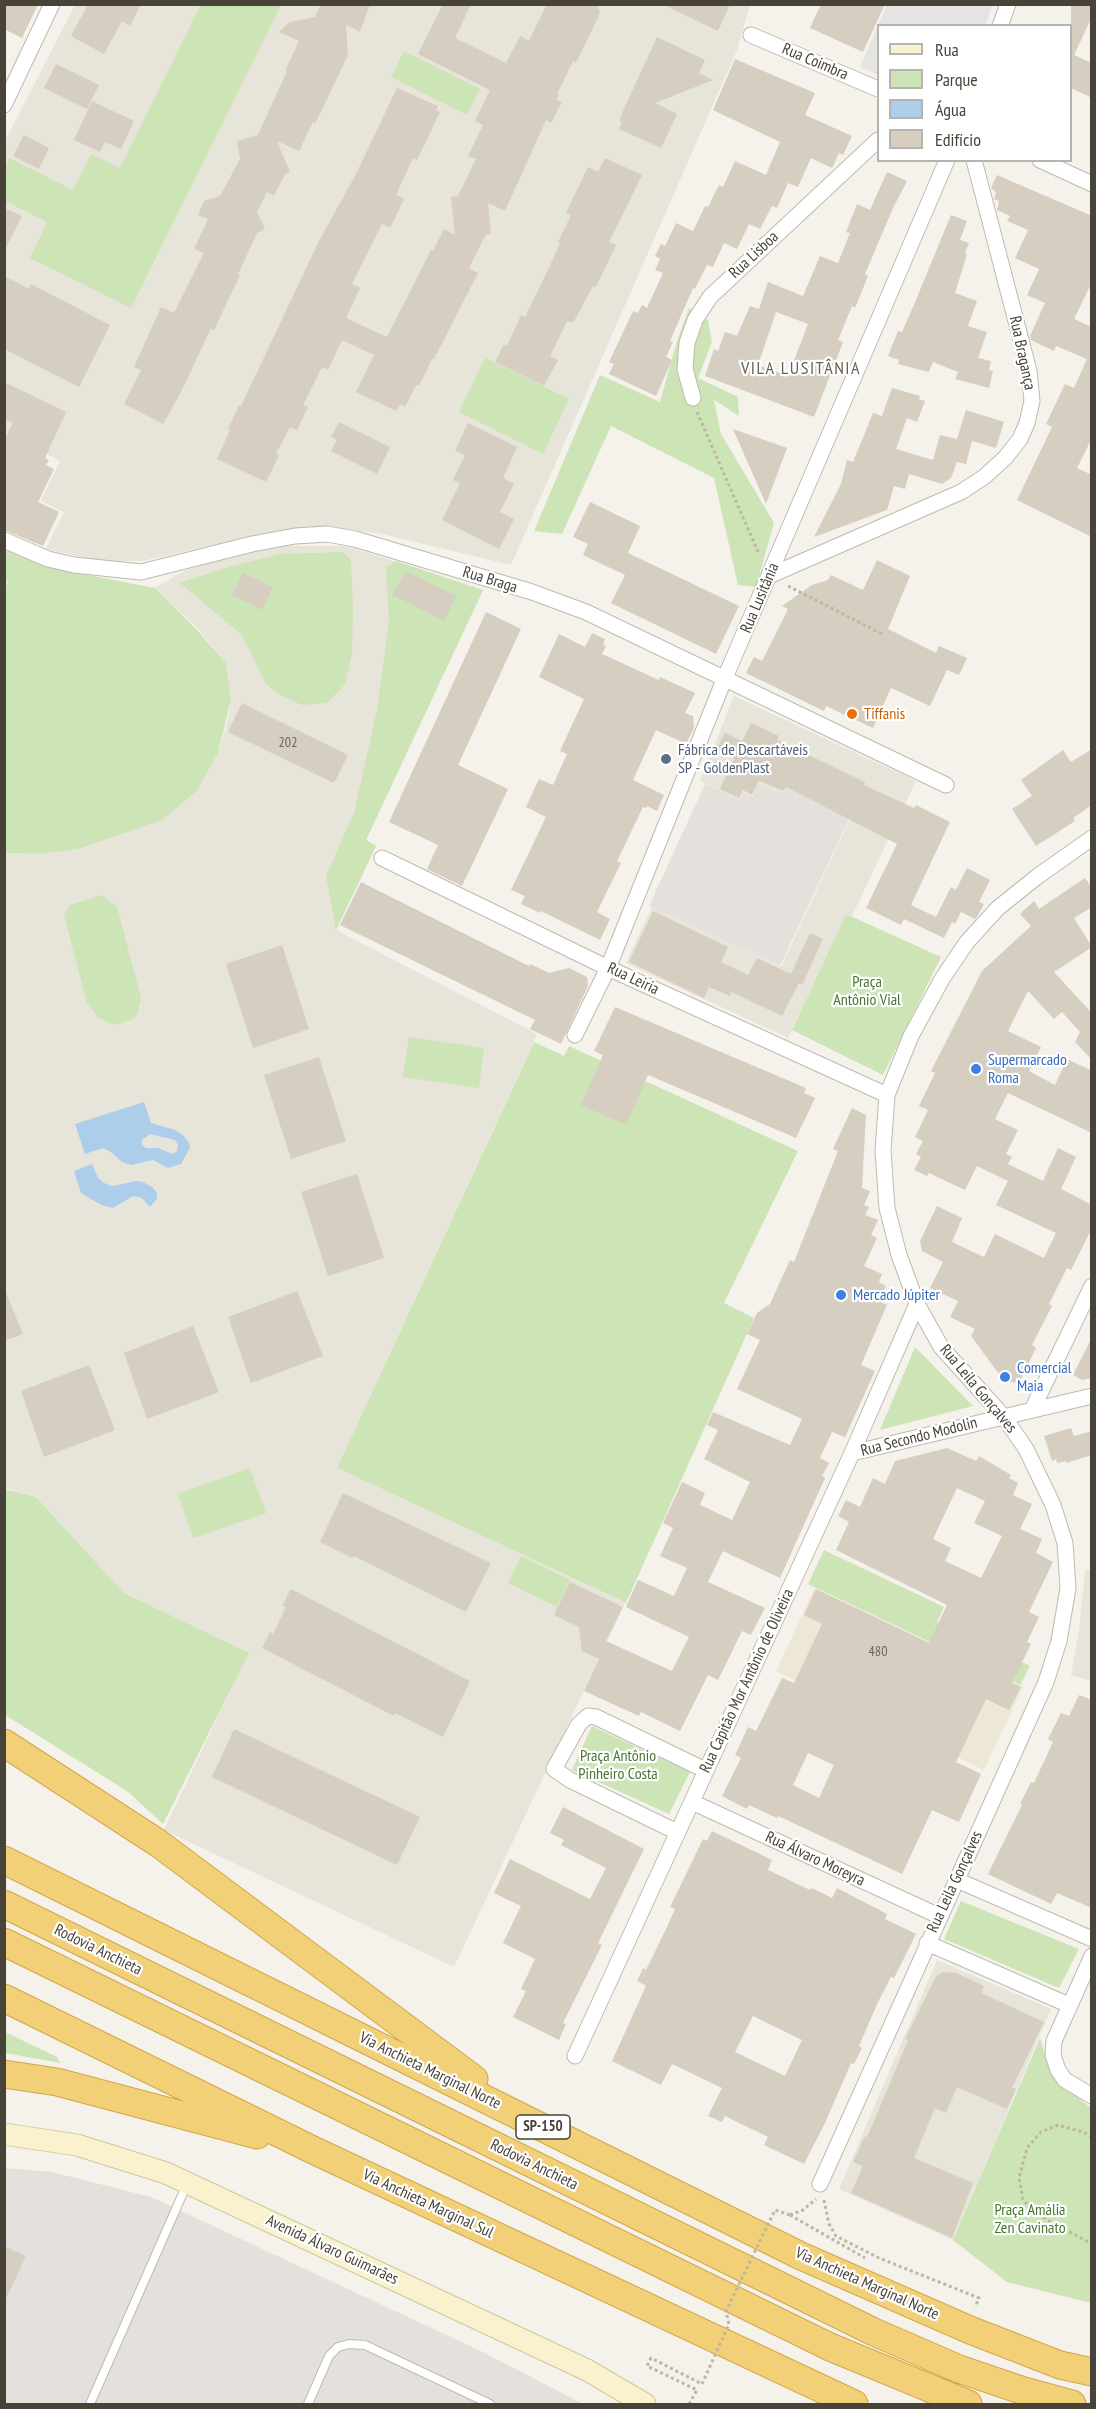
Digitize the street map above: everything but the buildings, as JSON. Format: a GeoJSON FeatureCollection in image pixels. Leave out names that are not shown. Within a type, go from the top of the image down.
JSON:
{"type":"FeatureCollection","features":[{"type":"Feature","properties":{"kind":"highway"},"geometry":{"type":"LineString","coordinates":[[4,1743],[158,1843],[532,2122]]}},
{"type":"Feature","properties":{"kind":"highway","name":"Via Anchieta Marginal Norte"},"geometry":{"type":"LineString","coordinates":[[4,1860],[801,2256],[970,2330],[1060,2365],[1092,2372]]}},
{"type":"Feature","properties":{"kind":"highway","name":"Rodovia Anchieta"},"geometry":{"type":"LineString","coordinates":[[4,1904],[874,2332],[959,2369],[1072,2404]]}},
{"type":"Feature","properties":{"kind":"highway","name":"Rodovia Anchieta"},"geometry":{"type":"LineString","coordinates":[[4,1941],[830,2347],[968,2404]]}},
{"type":"Feature","properties":{"kind":"highway","name":"Via Anchieta Marginal Sul"},"geometry":{"type":"LineString","coordinates":[[4,1998],[313,2150],[854,2404]]}},
{"type":"Feature","properties":{"kind":"highway"},"geometry":{"type":"LineString","coordinates":[[4,2074],[57,2082],[313,2150]]}},
{"type":"Feature","properties":{"kind":"street"},"geometry":{"type":"LineString","coordinates":[[4,105],[52,4]]}},
{"type":"Feature","properties":{"kind":"street"},"geometry":{"type":"LineString","coordinates":[[1001,24],[1008,4]]}},
{"type":"Feature","properties":{"kind":"street","name":"Rua Coimbra"},"geometry":{"type":"LineString","coordinates":[[751,35],[877,88]]}},
{"type":"Feature","properties":{"kind":"street","name":"Rua Lisboa"},"geometry":{"type":"LineString","coordinates":[[693,398],[685,369],[687,343],[695,320],[710,297],[877,142]]}},
{"type":"Feature","properties":{"kind":"street","name":"Rua Lusitânia"},"geometry":{"type":"LineString","coordinates":[[575,1035],[608,968],[724,680],[946,162]]}},
{"type":"Feature","properties":{"kind":"street","name":"Rua Bragança"},"geometry":{"type":"LineString","coordinates":[[769,576],[961,492],[998,464],[1020,439],[1027,423],[1032,401],[1029,371],[976,162]]}},
{"type":"Feature","properties":{"kind":"street"},"geometry":{"type":"LineString","coordinates":[[1044,162],[1092,184]]}},
{"type":"Feature","properties":{"kind":"street","name":"Rua Braga"},"geometry":{"type":"LineString","coordinates":[[4,540],[48,559],[74,565],[141,572],[252,544],[295,536],[327,534],[356,539],[532,592],[586,612],[946,786]]}},
{"type":"Feature","properties":{"kind":"street","name":"Rua Leila Gonçalves"},"geometry":{"type":"LineString","coordinates":[[820,2184],[1046,1682],[1059,1641],[1068,1588],[1065,1543],[1053,1504],[1026,1449],[1004,1417],[941,1347],[916,1304],[886,1208],[884,1151],[887,1095],[911,1036],[942,979],[967,942],[998,908],[1092,838]]}},
{"type":"Feature","properties":{"kind":"street","name":"Rua Leiria"},"geometry":{"type":"LineString","coordinates":[[382,858],[608,968],[887,1095]]}},
{"type":"Feature","properties":{"kind":"street"},"geometry":{"type":"LineString","coordinates":[[1032,1410],[1092,1286]]}},
{"type":"Feature","properties":{"kind":"street","name":"Rua Capitão Mor Antônio de Oliveira"},"geometry":{"type":"LineString","coordinates":[[575,2056],[852,1454],[916,1304]]}},
{"type":"Feature","properties":{"kind":"street","name":"Rua Secondo Modolin"},"geometry":{"type":"LineString","coordinates":[[852,1454],[1092,1396]]}},
{"type":"Feature","properties":{"kind":"street"},"geometry":{"type":"LineString","coordinates":[[677,1832],[570,1780],[554,1769],[579,1724],[588,1716],[596,1717],[705,1770]]}},
{"type":"Feature","properties":{"kind":"street","name":"Rua Álvaro Moreyra"},"geometry":{"type":"LineString","coordinates":[[692,1802],[939,1916]]}},
{"type":"Feature","properties":{"kind":"street"},"geometry":{"type":"LineString","coordinates":[[957,1881],[1092,1939]]}},
{"type":"Feature","properties":{"kind":"street"},"geometry":{"type":"LineString","coordinates":[[927,1943],[1069,2005]]}},
{"type":"Feature","properties":{"kind":"street"},"geometry":{"type":"LineString","coordinates":[[1092,1956],[1054,2041],[1053,2055],[1058,2070],[1065,2080],[1092,2096]]}},
{"type":"Feature","properties":{"kind":"street","name":"Avenida Álvaro Guimarães"},"geometry":{"type":"LineString","coordinates":[[4,2134],[77,2145],[140,2163],[188,2182],[587,2370],[645,2404]]}},
{"type":"Feature","properties":{"kind":"lane"},"geometry":{"type":"LineString","coordinates":[[90,2404],[188,2182]]}},
{"type":"Feature","properties":{"kind":"lane"},"geometry":{"type":"LineString","coordinates":[[308,2404],[329,2356],[338,2347],[349,2344],[365,2345],[490,2404]]}},
{"type":"Feature","properties":{"kind":"path"},"geometry":{"type":"LineString","coordinates":[[693,398],[700,422],[769,576],[884,634]]}},
{"type":"Feature","properties":{"kind":"path"},"geometry":{"type":"LineString","coordinates":[[1092,2137],[1058,2125],[1041,2132],[1027,2148],[1019,2178],[1023,2199],[1033,2212],[1092,2244]]}},
{"type":"Feature","properties":{"kind":"path"},"geometry":{"type":"LineString","coordinates":[[689,2404],[697,2390],[647,2366],[651,2358],[702,2384],[729,2324],[726,2311],[775,2210],[790,2215],[803,2210],[822,2194],[830,2224],[836,2236],[879,2258],[979,2298],[972,2312]]}},
{"type":"Feature","properties":{"kind":"shaded area"},"geometry":{"type":"Polygon","coordinates":[[[887,4],[993,4],[985,24],[878,24],[887,4]]]}},
{"type":"Feature","properties":{"kind":"shaded area"},"geometry":{"type":"Polygon","coordinates":[[[75,5],[750,5],[737,50],[511,565],[378,533],[323,528],[257,535],[142,561],[100,561],[46,549],[64,512],[41,501],[60,461],[5,432],[5,141],[75,5]]]}},
{"type":"Feature","properties":{"kind":"shaded area"},"geometry":{"type":"Polygon","coordinates":[[[877,27],[877,75],[860,67],[877,27]]]}},
{"type":"Feature","properties":{"kind":"shaded area"},"geometry":{"type":"Polygon","coordinates":[[[281,546],[347,546],[483,590],[366,840],[376,846],[336,930],[537,1034],[337,1468],[625,1603],[454,1967],[164,1830],[248,1653],[124,1593],[36,1497],[5,1488],[5,853],[40,854],[79,849],[161,820],[197,791],[218,753],[227,723],[231,699],[226,663],[197,628],[155,588],[184,571],[229,555],[281,546]]]}},
{"type":"Feature","properties":{"kind":"shaded area"},"geometry":{"type":"Polygon","coordinates":[[[734,696],[916,781],[852,916],[846,914],[788,1038],[626,963],[652,907],[781,967],[850,819],[786,787],[782,794],[759,782],[753,795],[743,791],[739,799],[700,781],[734,696]]]}},
{"type":"Feature","properties":{"kind":"shaded area"},"geometry":{"type":"Polygon","coordinates":[[[759,783],[783,794],[786,787],[849,819],[780,966],[649,906],[705,784],[739,799],[743,792],[753,796],[759,783]]]}},
{"type":"Feature","properties":{"kind":"shaded area"},"geometry":{"type":"Polygon","coordinates":[[[1091,1569],[1091,1681],[1071,1675],[1079,1630],[1085,1571],[1091,1569]]]}},
{"type":"Feature","properties":{"kind":"shaded area"},"geometry":{"type":"Polygon","coordinates":[[[815,1588],[1023,1687],[984,1770],[776,1671],[815,1588]]]}},
{"type":"Feature","properties":{"kind":"shaded area"},"geometry":{"type":"Polygon","coordinates":[[[937,1960],[1051,2009],[953,2240],[839,2189],[937,1960]]]}},
{"type":"Feature","properties":{"kind":"shaded area"},"geometry":{"type":"Polygon","coordinates":[[[4,2168],[52,2172],[151,2197],[483,2352],[583,2404],[5,2404],[4,2168]]]}},
{"type":"Feature","properties":{"kind":"green space"},"geometry":{"type":"Polygon","coordinates":[[[201,4],[281,5],[131,308],[30,258],[47,222],[5,201],[5,168],[9,158],[73,190],[91,154],[120,168],[201,4]]]}},
{"type":"Feature","properties":{"kind":"green space"},"geometry":{"type":"Polygon","coordinates":[[[404,51],[480,89],[467,115],[391,77],[404,51]]]}},
{"type":"Feature","properties":{"kind":"green space"},"geometry":{"type":"Polygon","coordinates":[[[689,308],[708,320],[712,342],[698,378],[738,397],[739,416],[714,400],[721,434],[774,523],[756,587],[738,585],[714,478],[611,426],[562,534],[534,531],[600,375],[660,402],[676,344],[689,308]]]}},
{"type":"Feature","properties":{"kind":"green space"},"geometry":{"type":"Polygon","coordinates":[[[485,358],[569,399],[543,454],[459,412],[485,358]]]}},
{"type":"Feature","properties":{"kind":"green space"},"geometry":{"type":"Polygon","coordinates":[[[8,549],[47,567],[155,588],[226,663],[231,699],[218,753],[197,791],[162,820],[79,849],[40,854],[5,853],[4,589],[8,582],[5,580],[5,557],[8,549]]]}},
{"type":"Feature","properties":{"kind":"green space"},"geometry":{"type":"Polygon","coordinates":[[[343,552],[351,560],[352,654],[345,684],[327,703],[302,705],[282,696],[266,684],[242,635],[180,583],[232,566],[280,554],[343,552]]]}},
{"type":"Feature","properties":{"kind":"green space"},"geometry":{"type":"Polygon","coordinates":[[[396,561],[483,590],[366,840],[376,846],[336,930],[326,876],[354,813],[377,710],[389,622],[386,568],[396,561]]]}},
{"type":"Feature","properties":{"kind":"green space"},"geometry":{"type":"Polygon","coordinates":[[[102,895],[117,907],[141,998],[137,1015],[131,1020],[113,1025],[98,1018],[87,1003],[64,915],[70,905],[102,895]]]}},
{"type":"Feature","properties":{"kind":"green space","name":"Praça Antônio Vial"},"geometry":{"type":"Polygon","coordinates":[[[846,914],[941,957],[883,1075],[792,1030],[846,914]]]}},
{"type":"Feature","properties":{"kind":"green space"},"geometry":{"type":"Polygon","coordinates":[[[409,1037],[484,1048],[479,1088],[403,1077],[409,1037]]]}},
{"type":"Feature","properties":{"kind":"green space"},"geometry":{"type":"Polygon","coordinates":[[[534,1042],[564,1056],[569,1046],[798,1151],[724,1303],[754,1318],[626,1603],[337,1468],[534,1042]]]}},
{"type":"Feature","properties":{"kind":"green space"},"geometry":{"type":"Polygon","coordinates":[[[915,1347],[973,1406],[880,1430],[915,1347]]]}},
{"type":"Feature","properties":{"kind":"green space"},"geometry":{"type":"Polygon","coordinates":[[[250,1468],[266,1513],[193,1538],[178,1494],[250,1468]]]}},
{"type":"Feature","properties":{"kind":"green space"},"geometry":{"type":"Polygon","coordinates":[[[5,1489],[36,1497],[124,1593],[249,1653],[163,1824],[127,1791],[5,1715],[5,1489]]]}},
{"type":"Feature","properties":{"kind":"green space"},"geometry":{"type":"Polygon","coordinates":[[[824,1550],[944,1607],[937,1622],[1030,1666],[1020,1685],[808,1584],[824,1550]]]}},
{"type":"Feature","properties":{"kind":"green space"},"geometry":{"type":"Polygon","coordinates":[[[521,1556],[570,1580],[557,1607],[508,1583],[521,1556]]]}},
{"type":"Feature","properties":{"kind":"green space","name":"Praça Antônio Pinheiro Costa"},"geometry":{"type":"Polygon","coordinates":[[[592,1726],[690,1772],[669,1814],[572,1770],[592,1726]]]}},
{"type":"Feature","properties":{"kind":"green space"},"geometry":{"type":"Polygon","coordinates":[[[961,1901],[1079,1949],[1059,1988],[944,1939],[961,1901]]]}},
{"type":"Feature","properties":{"kind":"green space"},"geometry":{"type":"Polygon","coordinates":[[[5,2032],[57,2057],[60,2063],[5,2053],[5,2032]]]}},
{"type":"Feature","properties":{"kind":"green space","name":"Praça Amália Zen Cavinato"},"geometry":{"type":"Polygon","coordinates":[[[1040,2038],[1049,2067],[1062,2085],[1091,2108],[1091,2303],[1007,2282],[953,2240],[1040,2038]]]}},
{"type":"Feature","properties":{"kind":"water"},"geometry":{"type":"Polygon","coordinates":[[[144,1102],[151,1123],[175,1130],[184,1136],[190,1148],[181,1164],[168,1168],[153,1160],[131,1165],[122,1162],[103,1148],[85,1154],[75,1124],[144,1102]],[[150,1134],[142,1140],[142,1145],[173,1154],[177,1151],[178,1145],[175,1140],[150,1134]]]}},
{"type":"Feature","properties":{"kind":"water"},"geometry":{"type":"Polygon","coordinates":[[[92,1164],[98,1178],[104,1183],[112,1186],[143,1182],[157,1193],[157,1199],[150,1207],[142,1198],[133,1196],[113,1208],[101,1205],[81,1193],[74,1171],[92,1164]]]}},
{"type":"Feature","properties":{"kind":"place","name":"Tiffanis"},"geometry":{"type":"Point","coordinates":[852,714]}},
{"type":"Feature","properties":{"kind":"place","name":"Fábrica de Descartáveis SP - GoldenPlast"},"geometry":{"type":"Point","coordinates":[666,759]}},
{"type":"Feature","properties":{"kind":"place","name":"Supermarcado Roma"},"geometry":{"type":"Point","coordinates":[976,1069]}},
{"type":"Feature","properties":{"kind":"place","name":"Mercado Júpiter"},"geometry":{"type":"Point","coordinates":[841,1295]}},
{"type":"Feature","properties":{"kind":"place","name":"Comercial Maia"},"geometry":{"type":"Point","coordinates":[1005,1377]}},
{"type":"Feature","properties":{"kind":"district","name":"VILA LUSITÂNIA"},"geometry":{"type":"Point","coordinates":[801,369]}}]}
